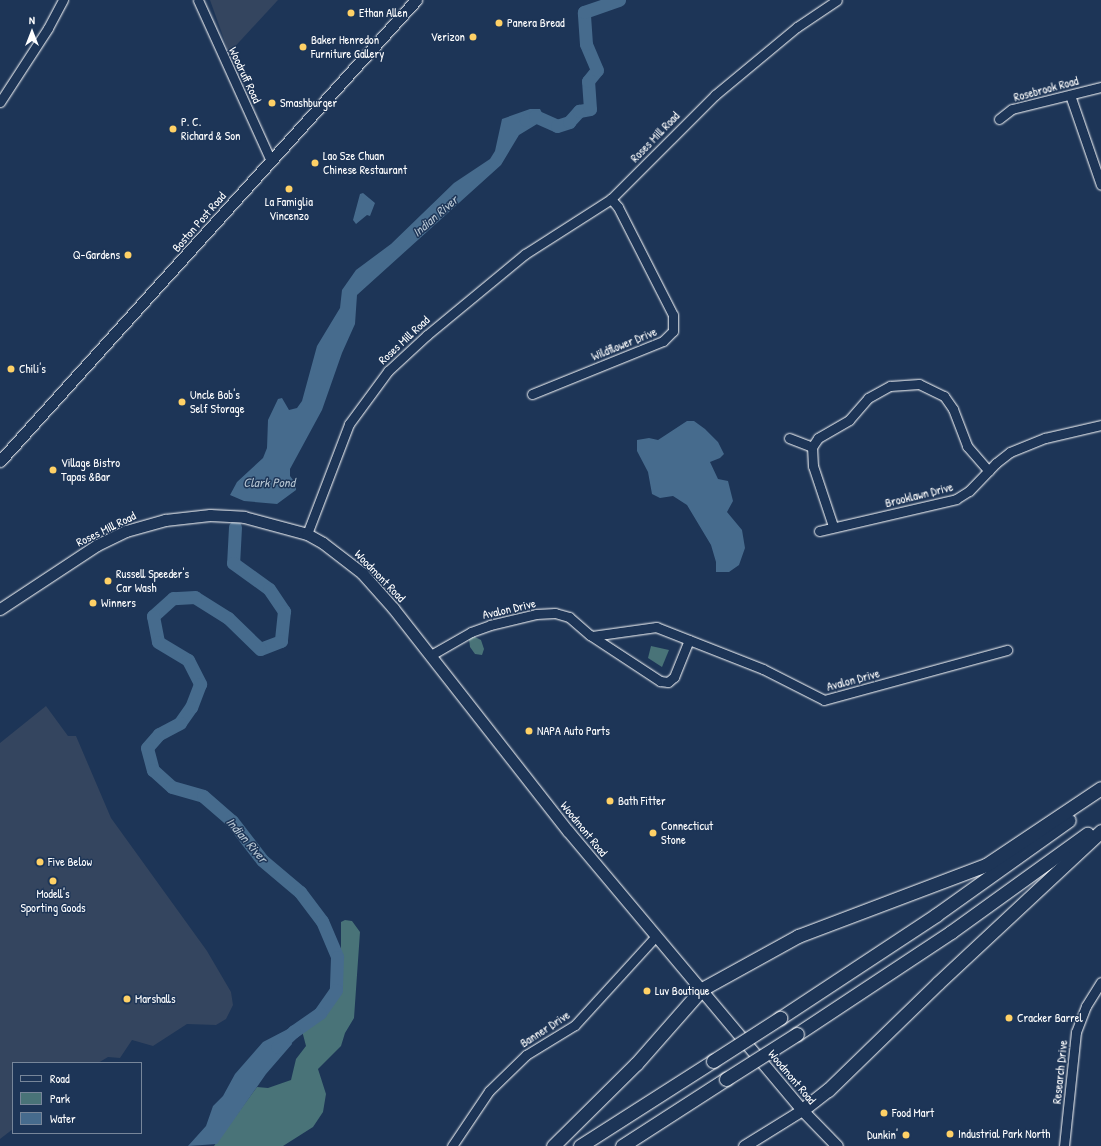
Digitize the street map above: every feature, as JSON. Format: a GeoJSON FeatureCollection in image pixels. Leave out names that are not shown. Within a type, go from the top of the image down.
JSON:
{"type":"FeatureCollection","features":[{"type":"Feature","properties":{"kind":"highway"},"geometry":{"type":"LineString","coordinates":[[553,1146],[636,1064],[702,989],[798,936],[986,865],[1101,788]]}},
{"type":"Feature","properties":{"kind":"highway"},"geometry":{"type":"LineString","coordinates":[[580,1146],[780,1018],[948,907],[1101,796]]}},
{"type":"Feature","properties":{"kind":"highway"},"geometry":{"type":"LineString","coordinates":[[622,1146],[797,1034],[957,928],[1101,824]]}},
{"type":"Feature","properties":{"kind":"highway"},"geometry":{"type":"LineString","coordinates":[[802,1110],[828,1090],[938,983],[1101,831]]}},
{"type":"Feature","properties":{"kind":"main road","name":"Boston Post Road"},"geometry":{"type":"LineString","coordinates":[[0,461],[416,0]]}},
{"type":"Feature","properties":{"kind":"main road","name":"Roses Mill Road"},"geometry":{"type":"LineString","coordinates":[[0,609],[97,545],[126,531],[165,520],[190,516],[231,515],[274,524],[307,534]]}},
{"type":"Feature","properties":{"kind":"main road","name":"Woodmont Road"},"geometry":{"type":"LineString","coordinates":[[307,534],[337,553],[368,579],[431,655],[557,818],[802,1110],[837,1146]]}},
{"type":"Feature","properties":{"kind":"main road"},"geometry":{"type":"LineString","coordinates":[[744,1146],[802,1110]]}},
{"type":"Feature","properties":{"kind":"street"},"geometry":{"type":"LineString","coordinates":[[0,102],[3,90],[63,0]]}},
{"type":"Feature","properties":{"kind":"street","name":"Woodruff Road"},"geometry":{"type":"LineString","coordinates":[[198,0],[271,161]]}},
{"type":"Feature","properties":{"kind":"street","name":"Roses Mill Road"},"geometry":{"type":"LineString","coordinates":[[307,534],[349,424],[388,371],[426,335],[525,254],[611,199],[736,77],[797,27],[837,0]]}},
{"type":"Feature","properties":{"kind":"street","name":"Rosebrook Road"},"geometry":{"type":"LineString","coordinates":[[999,119],[1012,109],[1101,87]]}},
{"type":"Feature","properties":{"kind":"street"},"geometry":{"type":"LineString","coordinates":[[1070,95],[1101,185]]}},
{"type":"Feature","properties":{"kind":"street","name":"Wildflower Drive"},"geometry":{"type":"LineString","coordinates":[[532,394],[664,341],[673,331],[673,315],[618,207],[611,199]]}},
{"type":"Feature","properties":{"kind":"street"},"geometry":{"type":"LineString","coordinates":[[832,526],[813,466],[812,447],[823,434],[849,420],[861,404],[874,393],[900,384],[920,384],[937,391],[949,402],[967,446],[989,471]]}},
{"type":"Feature","properties":{"kind":"street","name":"Brooklawn Drive"},"geometry":{"type":"LineString","coordinates":[[819,532],[832,526],[948,502],[969,491],[1002,458],[1028,444],[1101,425]]}},
{"type":"Feature","properties":{"kind":"street"},"geometry":{"type":"LineString","coordinates":[[789,438],[812,447]]}},
{"type":"Feature","properties":{"kind":"street","name":"Avalon Drive"},"geometry":{"type":"LineString","coordinates":[[431,655],[471,632],[542,614],[569,618],[592,636],[664,682],[674,677],[689,640]]}},
{"type":"Feature","properties":{"kind":"street","name":"Avalon Drive"},"geometry":{"type":"LineString","coordinates":[[592,636],[656,627],[763,669],[824,700],[1008,650]]}},
{"type":"Feature","properties":{"kind":"street","name":"Banner Drive"},"geometry":{"type":"LineString","coordinates":[[452,1146],[489,1091],[526,1055],[575,1025],[656,936]]}},
{"type":"Feature","properties":{"kind":"street","name":"Research Drive"},"geometry":{"type":"LineString","coordinates":[[1064,1146],[1076,1032],[1086,1006],[1101,982]]}},
{"type":"Feature","properties":{"kind":"shaded area"},"geometry":{"type":"Polygon","coordinates":[[[210,0],[278,0],[229,53],[210,0]]]}},
{"type":"Feature","properties":{"kind":"shaded area"},"geometry":{"type":"Polygon","coordinates":[[[46,706],[68,736],[76,736],[111,818],[207,951],[231,992],[233,1005],[226,1019],[216,1025],[187,1024],[153,1046],[132,1040],[120,1058],[108,1057],[100,1062],[12,1062],[12,1130],[0,1139],[0,743],[46,706]]]}},
{"type":"Feature","properties":{"kind":"green space"},"geometry":{"type":"Polygon","coordinates":[[[473,636],[481,640],[484,649],[482,655],[475,654],[470,647],[469,639],[473,636]]]}},
{"type":"Feature","properties":{"kind":"green space"},"geometry":{"type":"Polygon","coordinates":[[[651,646],[669,650],[662,667],[648,658],[651,646]]]}},
{"type":"Feature","properties":{"kind":"green space"},"geometry":{"type":"Polygon","coordinates":[[[345,920],[352,921],[360,932],[354,1018],[345,1033],[341,1046],[318,1069],[326,1094],[323,1112],[313,1127],[283,1146],[214,1146],[257,1087],[268,1088],[291,1080],[296,1059],[306,1046],[300,1023],[335,996],[341,950],[341,922],[345,920]]]}},
{"type":"Feature","properties":{"kind":"water","name":"Clark Pond"},"geometry":{"type":"Polygon","coordinates":[[[530,109],[540,109],[544,117],[542,121],[519,135],[501,165],[357,295],[355,324],[342,353],[322,410],[290,469],[290,476],[296,484],[296,490],[277,504],[244,501],[230,495],[237,482],[263,458],[267,448],[268,420],[278,399],[282,398],[289,410],[297,408],[302,401],[317,346],[340,308],[342,290],[356,270],[391,244],[454,183],[490,159],[495,151],[502,119],[530,109]]]}},
{"type":"Feature","properties":{"kind":"water"},"geometry":{"type":"Polygon","coordinates":[[[363,193],[375,203],[370,216],[367,215],[356,224],[353,220],[360,194],[363,193]]]}},
{"type":"Feature","properties":{"kind":"water"},"geometry":{"type":"Polygon","coordinates":[[[687,421],[694,421],[705,429],[718,442],[724,454],[720,458],[710,462],[718,479],[728,481],[733,501],[727,512],[742,530],[745,548],[739,565],[729,572],[716,572],[716,562],[711,545],[687,505],[673,496],[660,498],[652,494],[648,472],[637,451],[637,440],[649,438],[658,440],[687,421]]]}},
{"type":"Feature","properties":{"kind":"water"},"geometry":{"type":"Polygon","coordinates":[[[288,1029],[292,1044],[266,1074],[217,1144],[188,1146],[206,1126],[213,1106],[223,1096],[235,1074],[263,1042],[288,1029]]]}},
{"type":"Feature","properties":{"kind":"waterway","name":"Indian River"},"geometry":{"type":"LineString","coordinates":[[526,120],[535,116],[557,126],[569,122],[579,111],[590,109],[588,81],[597,70],[586,44],[584,12],[619,0]]}},
{"type":"Feature","properties":{"kind":"waterway","name":"Indian River"},"geometry":{"type":"LineString","coordinates":[[235,527],[233,563],[269,589],[284,611],[281,641],[260,649],[228,618],[195,597],[173,598],[153,616],[158,642],[188,660],[200,684],[191,707],[180,723],[159,734],[147,748],[153,770],[172,787],[203,796],[232,821],[262,860],[300,892],[322,921],[337,957],[336,990],[320,1013],[294,1031],[277,1047]]}},
{"type":"Feature","properties":{"kind":"place","name":"Ethan Allen"},"geometry":{"type":"Point","coordinates":[351,13]}},
{"type":"Feature","properties":{"kind":"place","name":"Panera Bread"},"geometry":{"type":"Point","coordinates":[499,23]}},
{"type":"Feature","properties":{"kind":"place","name":"Verizon"},"geometry":{"type":"Point","coordinates":[473,37]}},
{"type":"Feature","properties":{"kind":"place","name":"Baker Henredon Furniture Gallery"},"geometry":{"type":"Point","coordinates":[303,47]}},
{"type":"Feature","properties":{"kind":"place","name":"Smashburger"},"geometry":{"type":"Point","coordinates":[272,103]}},
{"type":"Feature","properties":{"kind":"place","name":"P. C. Richard & Son"},"geometry":{"type":"Point","coordinates":[173,129]}},
{"type":"Feature","properties":{"kind":"place","name":"Lao Sze Chuan Chinese Restaurant"},"geometry":{"type":"Point","coordinates":[315,163]}},
{"type":"Feature","properties":{"kind":"place","name":"La Famiglia Vincenzo"},"geometry":{"type":"Point","coordinates":[289,189]}},
{"type":"Feature","properties":{"kind":"place","name":"Q-Gardens"},"geometry":{"type":"Point","coordinates":[128,255]}},
{"type":"Feature","properties":{"kind":"place","name":"Chili's"},"geometry":{"type":"Point","coordinates":[11,369]}},
{"type":"Feature","properties":{"kind":"place","name":"Uncle Bob's Self Storage"},"geometry":{"type":"Point","coordinates":[182,402]}},
{"type":"Feature","properties":{"kind":"place","name":"Village Bistro Tapas &Bar"},"geometry":{"type":"Point","coordinates":[53,470]}},
{"type":"Feature","properties":{"kind":"place","name":"Russell Speeder's Car Wash"},"geometry":{"type":"Point","coordinates":[108,581]}},
{"type":"Feature","properties":{"kind":"place","name":"Winners"},"geometry":{"type":"Point","coordinates":[93,603]}},
{"type":"Feature","properties":{"kind":"place","name":"NAPA Auto Parts"},"geometry":{"type":"Point","coordinates":[529,731]}},
{"type":"Feature","properties":{"kind":"place","name":"Bath Fitter"},"geometry":{"type":"Point","coordinates":[610,801]}},
{"type":"Feature","properties":{"kind":"place","name":"Connecticut Stone"},"geometry":{"type":"Point","coordinates":[653,833]}},
{"type":"Feature","properties":{"kind":"place","name":"Five Below"},"geometry":{"type":"Point","coordinates":[40,862]}},
{"type":"Feature","properties":{"kind":"place","name":"Modell's Sporting Goods"},"geometry":{"type":"Point","coordinates":[53,881]}},
{"type":"Feature","properties":{"kind":"place","name":"Luv Boutique"},"geometry":{"type":"Point","coordinates":[647,991]}},
{"type":"Feature","properties":{"kind":"place","name":"Marshalls"},"geometry":{"type":"Point","coordinates":[127,999]}},
{"type":"Feature","properties":{"kind":"place","name":"Cracker Barrel"},"geometry":{"type":"Point","coordinates":[1009,1018]}},
{"type":"Feature","properties":{"kind":"place","name":"Food Mart"},"geometry":{"type":"Point","coordinates":[884,1113]}},
{"type":"Feature","properties":{"kind":"place","name":"Industrial Park North"},"geometry":{"type":"Point","coordinates":[950,1134]}},
{"type":"Feature","properties":{"kind":"place","name":"Dunkin'"},"geometry":{"type":"Point","coordinates":[906,1135]}}]}
